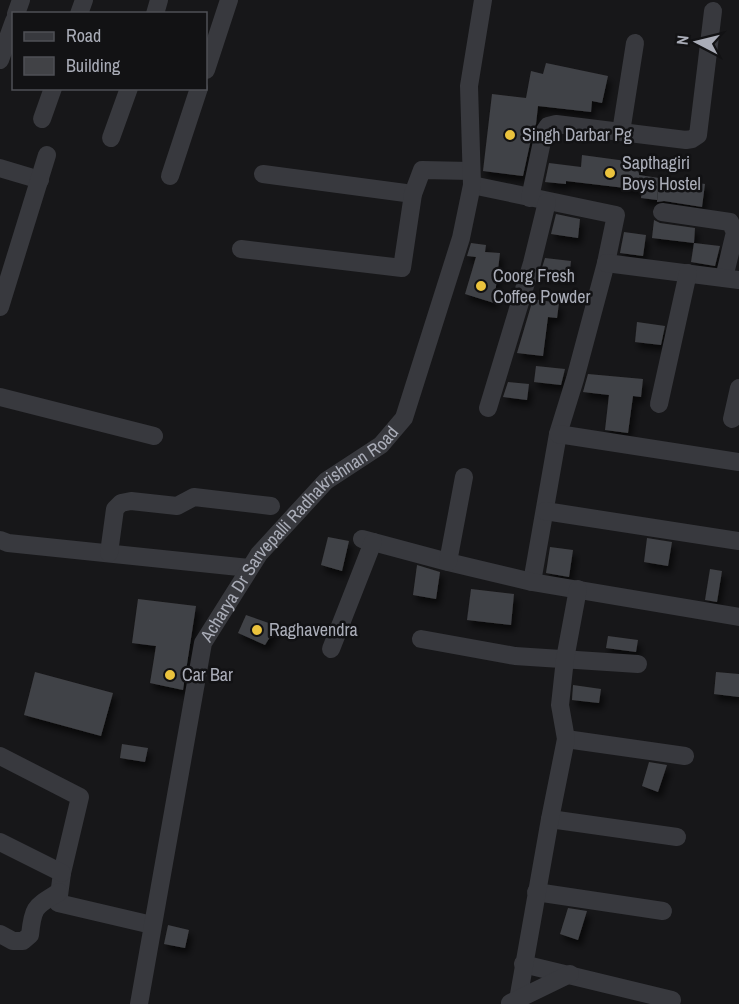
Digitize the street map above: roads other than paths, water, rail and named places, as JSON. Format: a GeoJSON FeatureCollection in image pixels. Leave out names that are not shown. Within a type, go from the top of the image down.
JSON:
{"type":"FeatureCollection","features":[{"type":"Feature","properties":{"kind":"street"},"geometry":{"type":"LineString","coordinates":[[207,67],[229,0]]}},
{"type":"Feature","properties":{"kind":"street","name":"Acharya Dr Sarvepalli Radhakrishnan Road"},"geometry":{"type":"LineString","coordinates":[[139,1004],[203,643],[259,554],[326,481],[381,445],[404,418],[461,238],[471,178],[470,86],[483,0]]}},
{"type":"Feature","properties":{"kind":"street"},"geometry":{"type":"LineString","coordinates":[[488,408],[532,263],[544,132],[548,126],[555,124],[686,140],[698,135],[713,11]]}},
{"type":"Feature","properties":{"kind":"street"},"geometry":{"type":"LineString","coordinates":[[0,60],[12,27]]}},
{"type":"Feature","properties":{"kind":"street"},"geometry":{"type":"LineString","coordinates":[[621,132],[635,43]]}},
{"type":"Feature","properties":{"kind":"street"},"geometry":{"type":"LineString","coordinates":[[42,119],[52,90]]}},
{"type":"Feature","properties":{"kind":"street"},"geometry":{"type":"LineString","coordinates":[[111,138],[128,90]]}},
{"type":"Feature","properties":{"kind":"street"},"geometry":{"type":"LineString","coordinates":[[170,176],[199,90]]}},
{"type":"Feature","properties":{"kind":"street"},"geometry":{"type":"LineString","coordinates":[[0,307],[8,253],[40,180],[47,155]]}},
{"type":"Feature","properties":{"kind":"street"},"geometry":{"type":"LineString","coordinates":[[0,168],[40,180]]}},
{"type":"Feature","properties":{"kind":"street"},"geometry":{"type":"LineString","coordinates":[[241,249],[402,268],[413,194],[422,170],[471,178],[539,200],[616,215],[606,262],[558,434],[532,582]]}},
{"type":"Feature","properties":{"kind":"street"},"geometry":{"type":"LineString","coordinates":[[263,174],[413,194]]}},
{"type":"Feature","properties":{"kind":"street"},"geometry":{"type":"LineString","coordinates":[[606,262],[731,279],[735,232],[730,222],[662,212]]}},
{"type":"Feature","properties":{"kind":"street"},"geometry":{"type":"LineString","coordinates":[[659,404],[688,273]]}},
{"type":"Feature","properties":{"kind":"street"},"geometry":{"type":"LineString","coordinates":[[732,419],[739,388]]}},
{"type":"Feature","properties":{"kind":"street"},"geometry":{"type":"LineString","coordinates":[[0,397],[154,436]]}},
{"type":"Feature","properties":{"kind":"street"},"geometry":{"type":"LineString","coordinates":[[558,434],[739,462]]}},
{"type":"Feature","properties":{"kind":"street"},"geometry":{"type":"LineString","coordinates":[[448,562],[464,477]]}},
{"type":"Feature","properties":{"kind":"street"},"geometry":{"type":"LineString","coordinates":[[108,553],[115,508],[121,503],[131,501],[177,506],[194,497],[270,506]]}},
{"type":"Feature","properties":{"kind":"street"},"geometry":{"type":"LineString","coordinates":[[545,512],[739,541]]}},
{"type":"Feature","properties":{"kind":"street"},"geometry":{"type":"LineString","coordinates":[[0,540],[8,543],[249,568]]}},
{"type":"Feature","properties":{"kind":"street"},"geometry":{"type":"LineString","coordinates":[[331,649],[368,540],[532,582],[739,617]]}},
{"type":"Feature","properties":{"kind":"street"},"geometry":{"type":"LineString","coordinates":[[513,1002],[523,964],[566,739],[560,705],[565,659],[578,590]]}},
{"type":"Feature","properties":{"kind":"street"},"geometry":{"type":"LineString","coordinates":[[421,639],[515,656],[638,664]]}},
{"type":"Feature","properties":{"kind":"street"},"geometry":{"type":"LineString","coordinates":[[566,739],[685,756]]}},
{"type":"Feature","properties":{"kind":"street"},"geometry":{"type":"LineString","coordinates":[[0,756],[80,797],[62,873],[58,903],[152,926]]}},
{"type":"Feature","properties":{"kind":"street"},"geometry":{"type":"LineString","coordinates":[[549,819],[677,837]]}},
{"type":"Feature","properties":{"kind":"street"},"geometry":{"type":"LineString","coordinates":[[0,842],[62,873]]}},
{"type":"Feature","properties":{"kind":"street"},"geometry":{"type":"LineString","coordinates":[[0,934],[13,941],[23,941],[30,935],[32,917],[38,905],[59,892]]}},
{"type":"Feature","properties":{"kind":"street"},"geometry":{"type":"LineString","coordinates":[[536,892],[663,911]]}},
{"type":"Feature","properties":{"kind":"street"},"geometry":{"type":"LineString","coordinates":[[523,964],[672,1000]]}},
{"type":"Feature","properties":{"kind":"street"},"geometry":{"type":"LineString","coordinates":[[513,1002],[570,974]]}},
{"type":"Feature","properties":{"kind":"place","name":"Singh Darbar Pg"},"geometry":{"type":"Point","coordinates":[510,135]}},
{"type":"Feature","properties":{"kind":"place","name":"Sapthagiri Boys Hostel"},"geometry":{"type":"Point","coordinates":[610,173]}},
{"type":"Feature","properties":{"kind":"place","name":"Coorg Fresh Coffee Powder"},"geometry":{"type":"Point","coordinates":[481,286]}},
{"type":"Feature","properties":{"kind":"place","name":"Raghavendra"},"geometry":{"type":"Point","coordinates":[257,630]}},
{"type":"Feature","properties":{"kind":"place","name":"Car Bar"},"geometry":{"type":"Point","coordinates":[170,675]}}]}
